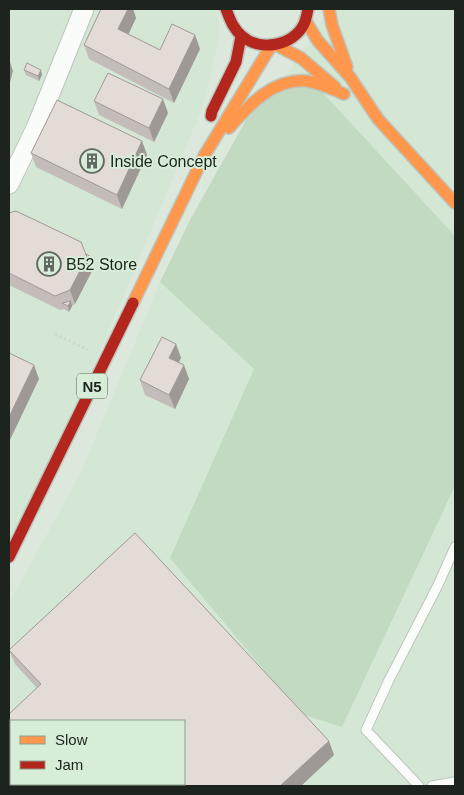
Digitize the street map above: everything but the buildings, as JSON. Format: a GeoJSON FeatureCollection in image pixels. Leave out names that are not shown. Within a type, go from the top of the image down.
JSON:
{"type":"FeatureCollection","features":[{"type":"Feature","properties":{"kind":"main road"},"geometry":{"type":"LineString","coordinates":[[226,9],[230,24],[241,36],[255,44],[263,46],[273,45],[301,58],[344,94],[378,119]]}},
{"type":"Feature","properties":{"kind":"main road"},"geometry":{"type":"LineString","coordinates":[[329,9],[332,24],[350,77]]}},
{"type":"Feature","properties":{"kind":"main road"},"geometry":{"type":"LineString","coordinates":[[306,14],[318,41],[350,77],[378,119],[455,203]]}},
{"type":"Feature","properties":{"kind":"main road","name":"N5"},"geometry":{"type":"LineString","coordinates":[[9,557],[204,156],[273,45],[283,42],[296,33],[306,14]]}},
{"type":"Feature","properties":{"kind":"main road","name":"N5"},"geometry":{"type":"LineString","coordinates":[[204,156],[212,111],[236,62],[241,36]]}},
{"type":"Feature","properties":{"kind":"main road"},"geometry":{"type":"LineString","coordinates":[[204,156],[251,103],[282,84],[297,81],[313,82],[344,94]]}},
{"type":"Feature","properties":{"kind":"street"},"geometry":{"type":"LineString","coordinates":[[9,184],[36,128],[84,9]]}},
{"type":"Feature","properties":{"kind":"lane"},"geometry":{"type":"LineString","coordinates":[[419,786],[366,730],[455,547]]}},
{"type":"Feature","properties":{"kind":"lane"},"geometry":{"type":"LineString","coordinates":[[432,786],[455,782]]}},
{"type":"Feature","properties":{"kind":"path"},"geometry":{"type":"LineString","coordinates":[[55,334],[105,358]]}},
{"type":"Feature","properties":{"kind":"shaded area"},"geometry":{"type":"Polygon","coordinates":[[[9,9],[218,9],[220,34],[203,106],[110,328],[9,552],[9,9]]]}},
{"type":"Feature","properties":{"kind":"shaded area"},"geometry":{"type":"Polygon","coordinates":[[[330,9],[455,9],[455,786],[9,786],[9,603],[81,472],[160,282],[191,218],[330,9]]]}},
{"type":"Feature","properties":{"kind":"shaded area"},"geometry":{"type":"Polygon","coordinates":[[[313,82],[455,236],[455,486],[342,727],[301,714],[170,558],[254,369],[160,282],[191,218],[259,97],[313,82]]]}},
{"type":"Feature","properties":{"kind":"traffic: slow"},"geometry":{"type":"LineString","coordinates":[[329,9],[332,25],[347,67]]}},
{"type":"Feature","properties":{"kind":"traffic: slow"},"geometry":{"type":"LineString","coordinates":[[305,20],[318,41],[350,77],[378,119],[455,203]]}},
{"type":"Feature","properties":{"kind":"traffic: slow"},"geometry":{"type":"LineString","coordinates":[[276,45],[301,58],[335,87]]}},
{"type":"Feature","properties":{"kind":"traffic: slow"},"geometry":{"type":"LineString","coordinates":[[133,303],[204,156],[271,46]]}},
{"type":"Feature","properties":{"kind":"traffic: slow"},"geometry":{"type":"LineString","coordinates":[[229,128],[254,102],[273,88],[283,84],[307,81],[344,94]]}},
{"type":"Feature","properties":{"kind":"traffic: jam"},"geometry":{"type":"LineString","coordinates":[[226,9],[234,27],[242,36],[249,41],[267,45],[284,42],[299,31],[304,24],[308,9]]}},
{"type":"Feature","properties":{"kind":"traffic: jam"},"geometry":{"type":"LineString","coordinates":[[211,116],[236,62],[241,36]]}},
{"type":"Feature","properties":{"kind":"traffic: jam"},"geometry":{"type":"LineString","coordinates":[[9,557],[133,303]]}},
{"type":"Feature","properties":{"kind":"place","name":"Inside Concept"},"geometry":{"type":"Point","coordinates":[92,161]}},
{"type":"Feature","properties":{"kind":"place","name":"B52 Store"},"geometry":{"type":"Point","coordinates":[49,264]}}]}
